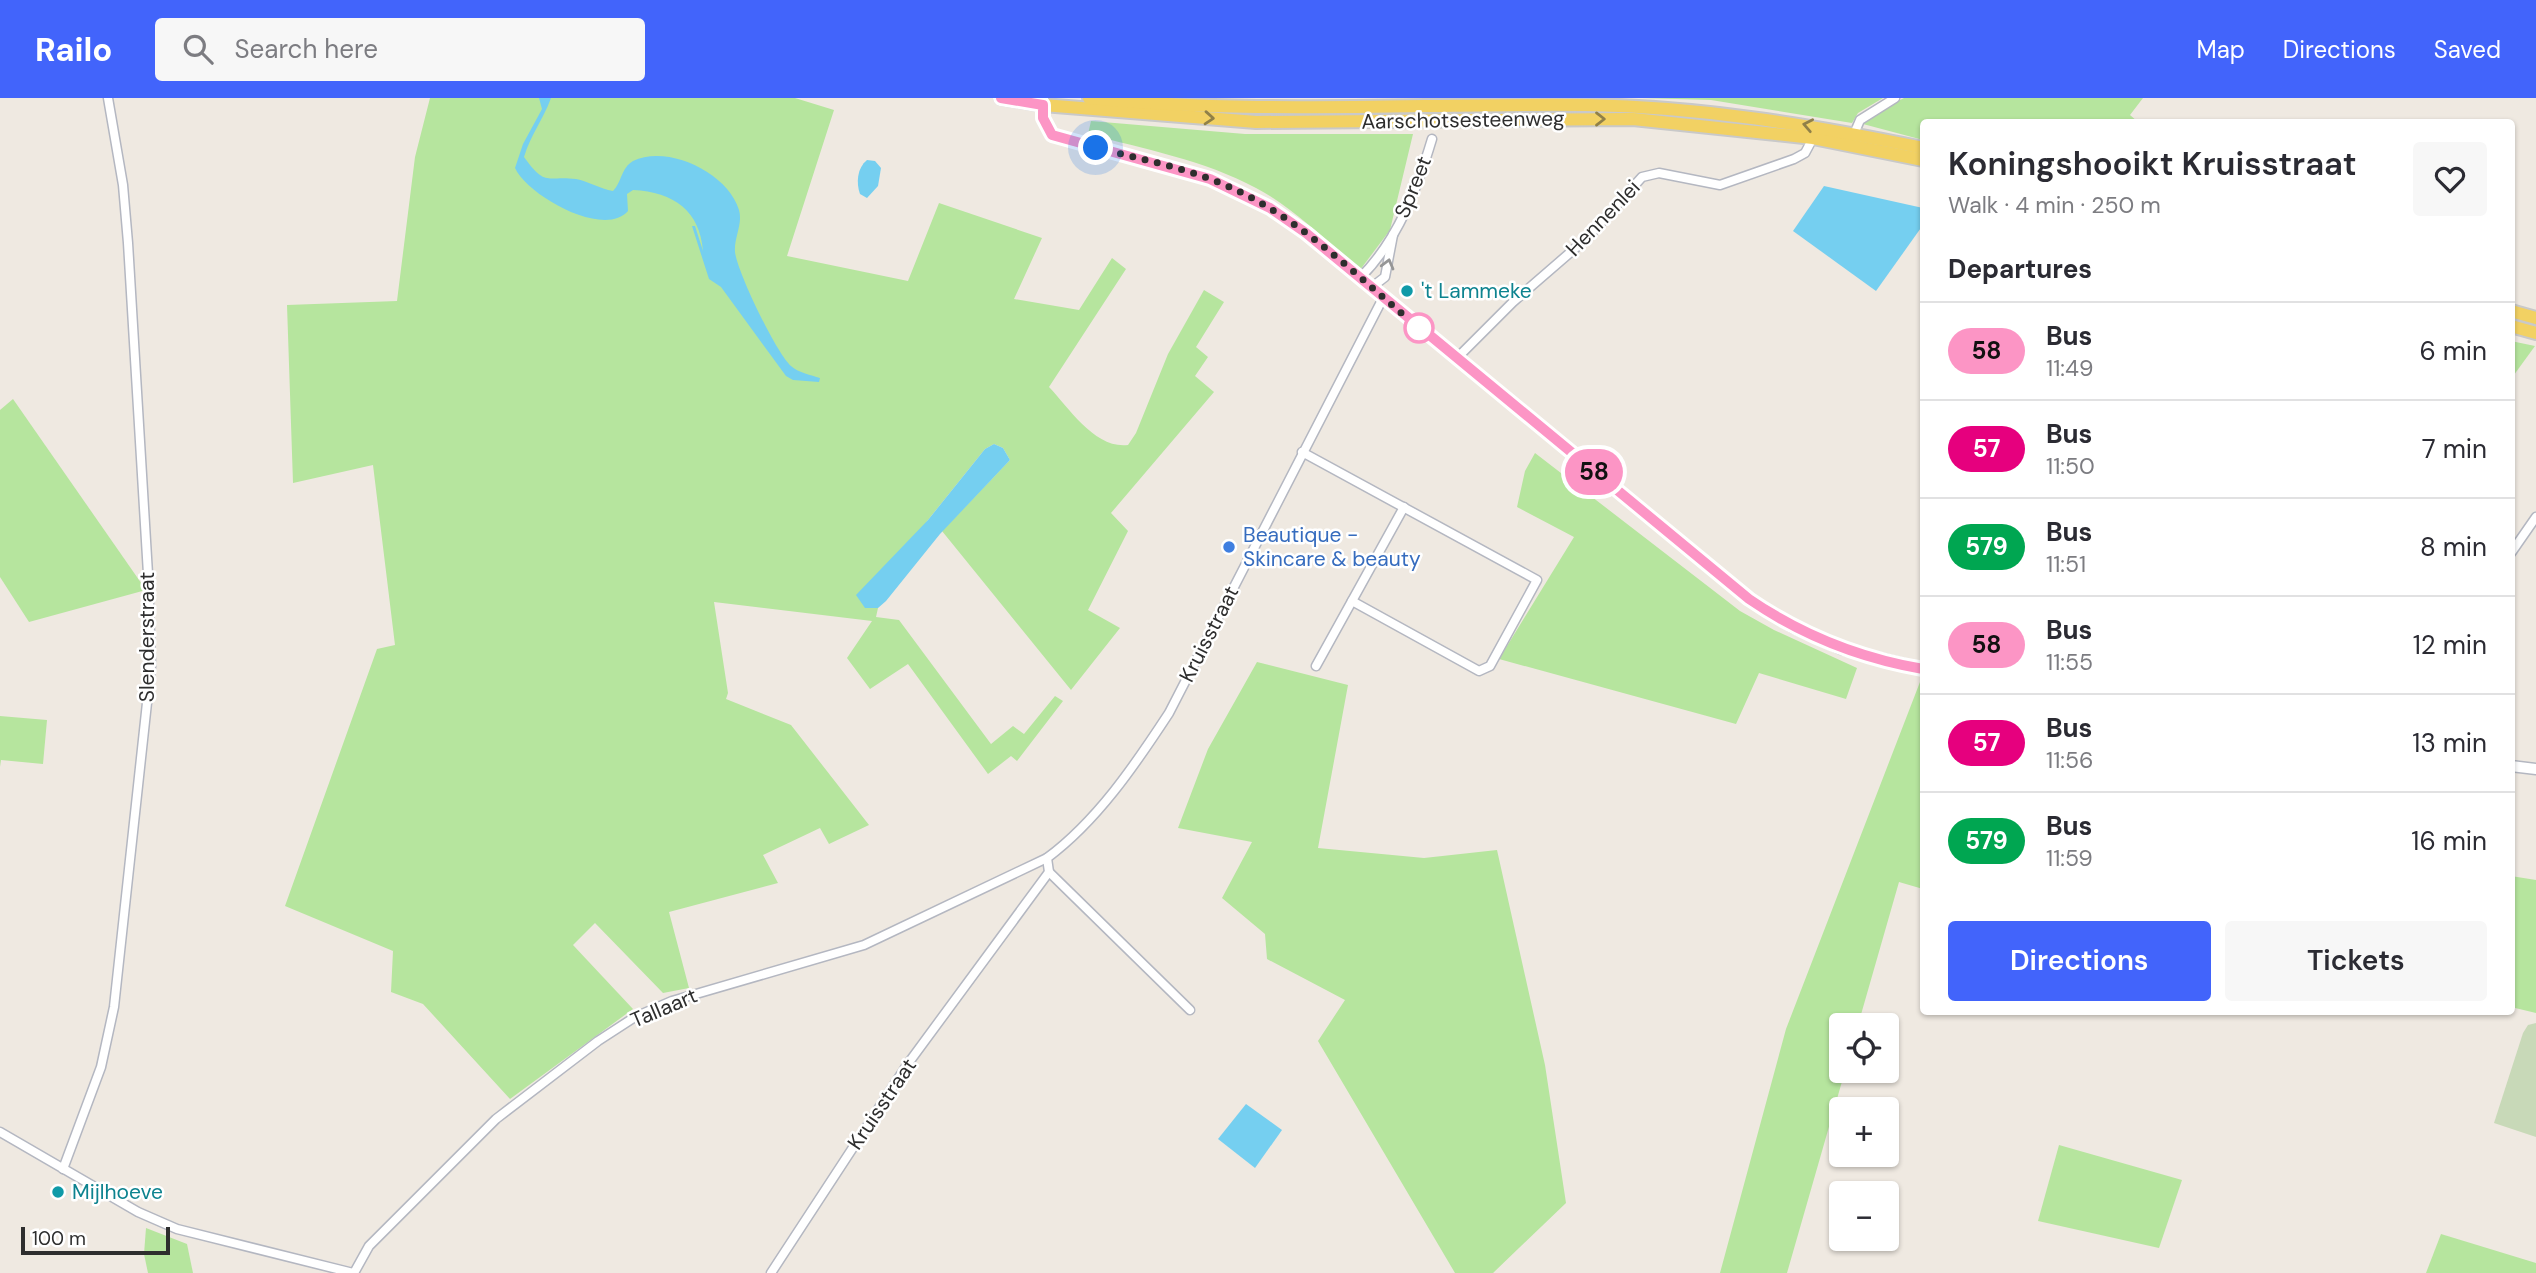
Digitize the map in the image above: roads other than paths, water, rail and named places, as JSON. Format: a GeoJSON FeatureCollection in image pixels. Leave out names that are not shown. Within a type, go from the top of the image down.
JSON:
{"type":"FeatureCollection","features":[{"type":"Feature","properties":{"kind":"main road","name":"Aarschotsesteenweg"},"geometry":{"type":"LineString","coordinates":[[1001,98],[1256,121],[1483,108],[1633,119],[1813,138],[1920,159]]}},
{"type":"Feature","properties":{"kind":"main road","name":"Aarschotsesteenweg"},"geometry":{"type":"LineString","coordinates":[[1089,98],[1141,103],[1298,109],[1587,105],[1730,113],[1920,147]]}},
{"type":"Feature","properties":{"kind":"main road"},"geometry":{"type":"LineString","coordinates":[[2515,312],[2536,318]]}},
{"type":"Feature","properties":{"kind":"main road"},"geometry":{"type":"LineString","coordinates":[[2515,327],[2536,333]]}},
{"type":"Feature","properties":{"kind":"street","name":"Slenderstraat"},"geometry":{"type":"LineString","coordinates":[[63,1169],[101,1067],[114,1007],[151,666],[128,243],[123,185],[107,98]]}},
{"type":"Feature","properties":{"kind":"street"},"geometry":{"type":"LineString","coordinates":[[1854,134],[1860,120],[1895,98]]}},
{"type":"Feature","properties":{"kind":"street"},"geometry":{"type":"LineString","coordinates":[[1043,101],[1043,118],[1052,135],[1210,179],[1236,190],[1306,233],[1456,359],[1771,614],[1842,649],[1920,668]]}},
{"type":"Feature","properties":{"kind":"street","name":"Hennenlei"},"geometry":{"type":"LineString","coordinates":[[1456,359],[1513,302],[1587,238],[1643,177],[1659,173],[1709,185],[1726,184],[1794,159],[1805,153],[1813,138]]}},
{"type":"Feature","properties":{"kind":"street","name":"Spreet"},"geometry":{"type":"LineString","coordinates":[[1360,278],[1393,235],[1418,184],[1432,139]]}},
{"type":"Feature","properties":{"kind":"street","name":"Spreet"},"geometry":{"type":"LineString","coordinates":[[1372,287],[1385,277],[1393,235]]}},
{"type":"Feature","properties":{"kind":"street","name":"Kruisstraat"},"geometry":{"type":"LineString","coordinates":[[1047,858],[1074,836],[1127,773],[1163,722],[1382,298]]}},
{"type":"Feature","properties":{"kind":"street"},"geometry":{"type":"LineString","coordinates":[[1302,452],[1537,580],[1490,666],[1479,671],[1352,601]]}},
{"type":"Feature","properties":{"kind":"street"},"geometry":{"type":"LineString","coordinates":[[1316,666],[1404,507]]}},
{"type":"Feature","properties":{"kind":"street"},"geometry":{"type":"LineString","coordinates":[[2515,547],[2536,517]]}},
{"type":"Feature","properties":{"kind":"street"},"geometry":{"type":"LineString","coordinates":[[2515,766],[2536,769]]}},
{"type":"Feature","properties":{"kind":"street"},"geometry":{"type":"LineString","coordinates":[[1047,858],[1049,872],[1190,1010]]}},
{"type":"Feature","properties":{"kind":"street","name":"Tallaart"},"geometry":{"type":"LineString","coordinates":[[353,1273],[369,1246],[496,1119],[598,1041],[635,1017],[672,1001],[864,945],[1047,858]]}},
{"type":"Feature","properties":{"kind":"street","name":"Kruisstraat"},"geometry":{"type":"LineString","coordinates":[[771,1273],[907,1065],[1049,872]]}},
{"type":"Feature","properties":{"kind":"street"},"geometry":{"type":"LineString","coordinates":[[0,1132],[138,1212],[177,1229],[353,1273]]}},
{"type":"Feature","properties":{"kind":"water"},"geometry":{"type":"Polygon","coordinates":[[[539,98],[551,98],[524,157],[542,177],[576,179],[613,191],[626,167],[633,161],[663,156],[695,165],[723,184],[739,210],[735,252],[742,276],[758,311],[784,358],[801,372],[820,378],[819,382],[793,380],[786,376],[721,287],[709,279],[692,226],[695,226],[703,251],[697,225],[682,206],[661,195],[633,190],[627,194],[628,211],[617,218],[602,220],[567,210],[534,190],[522,179],[515,168],[523,144],[542,109],[539,98]]]}},
{"type":"Feature","properties":{"kind":"water"},"geometry":{"type":"Polygon","coordinates":[[[867,160],[875,161],[881,168],[878,186],[867,198],[860,194],[858,181],[859,171],[867,160]]]}},
{"type":"Feature","properties":{"kind":"water"},"geometry":{"type":"Polygon","coordinates":[[[1824,186],[1920,207],[1920,229],[1876,291],[1793,231],[1824,186]]]}},
{"type":"Feature","properties":{"kind":"water"},"geometry":{"type":"Polygon","coordinates":[[[994,444],[1003,448],[1010,460],[940,534],[886,601],[878,608],[865,608],[856,595],[928,520],[985,449],[994,444]]]}},
{"type":"Feature","properties":{"kind":"water"},"geometry":{"type":"Polygon","coordinates":[[[1246,1104],[1282,1130],[1255,1168],[1218,1139],[1246,1104]]]}},
{"type":"Feature","properties":{"kind":"place","name":"'t Lammeke"},"geometry":{"type":"Point","coordinates":[1407,291]}},
{"type":"Feature","properties":{"kind":"place","name":"Beautique - Skincare & beauty"},"geometry":{"type":"Point","coordinates":[1229,547]}},
{"type":"Feature","properties":{"kind":"place","name":"Mijlhoeve"},"geometry":{"type":"Point","coordinates":[58,1192]}}]}
